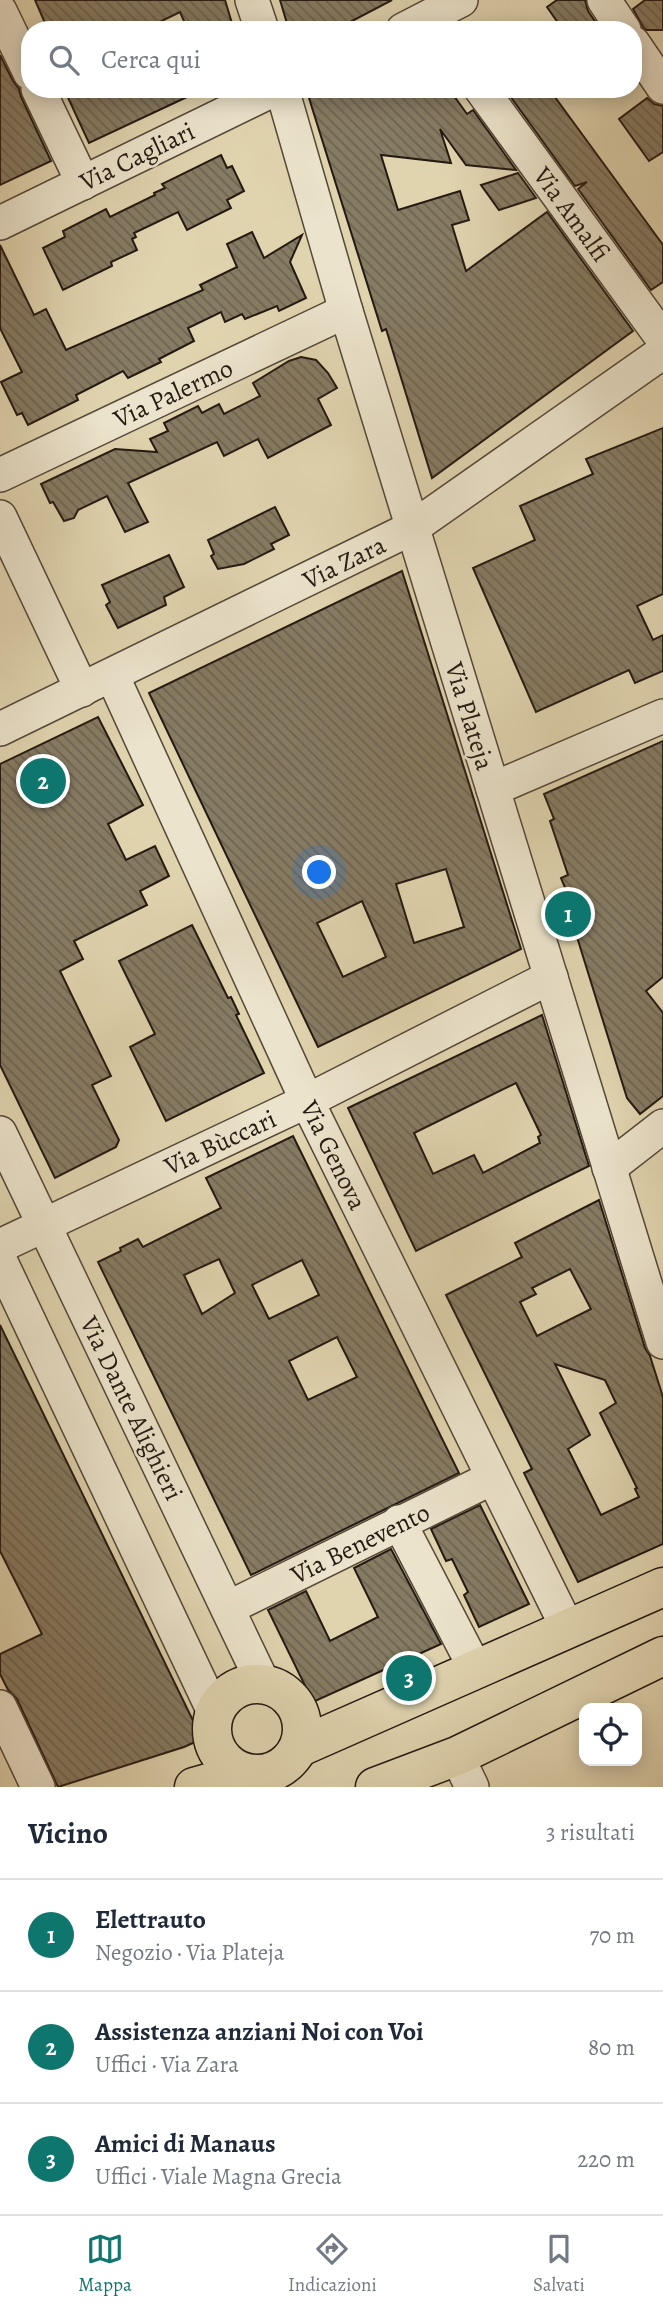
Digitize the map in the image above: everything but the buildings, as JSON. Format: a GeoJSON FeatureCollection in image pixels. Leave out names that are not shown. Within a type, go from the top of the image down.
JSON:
{"type":"FeatureCollection","features":[{"type":"Feature","properties":{"kind":"main road"},"geometry":{"type":"LineString","coordinates":[[194,1787],[275,1769],[476,1670],[663,1587]]}},
{"type":"Feature","properties":{"kind":"main road"},"geometry":{"type":"LineString","coordinates":[[385,1785],[465,1772],[663,1656]]}},
{"type":"Feature","properties":{"kind":"main road"},"geometry":{"type":"LineString","coordinates":[[263,1683],[282,1691],[296,1707],[303,1726],[275,1769],[225,1762],[214,1745],[211,1724],[219,1704],[241,1687],[263,1683]]}},
{"type":"Feature","properties":{"kind":"street"},"geometry":{"type":"LineString","coordinates":[[252,0],[259,21]]}},
{"type":"Feature","properties":{"kind":"street"},"geometry":{"type":"LineString","coordinates":[[430,21],[461,0]]}},
{"type":"Feature","properties":{"kind":"street"},"geometry":{"type":"LineString","coordinates":[[604,0],[618,21]]}},
{"type":"Feature","properties":{"kind":"street"},"geometry":{"type":"LineString","coordinates":[[0,11],[21,54]]}},
{"type":"Feature","properties":{"kind":"street"},"geometry":{"type":"LineString","coordinates":[[642,56],[663,87]]}},
{"type":"Feature","properties":{"kind":"street"},"geometry":{"type":"LineString","coordinates":[[42,98],[83,183]]}},
{"type":"Feature","properties":{"kind":"street","name":"Via Cagliari"},"geometry":{"type":"LineString","coordinates":[[1,221],[257,98]]}},
{"type":"Feature","properties":{"kind":"street","name":"Via Plateja"},"geometry":{"type":"LineString","coordinates":[[285,98],[412,528],[663,1342]]}},
{"type":"Feature","properties":{"kind":"street","name":"Via Amalfi"},"geometry":{"type":"LineString","coordinates":[[488,98],[663,338]]}},
{"type":"Feature","properties":{"kind":"street","name":"Via Palermo"},"geometry":{"type":"LineString","coordinates":[[0,475],[346,311]]}},
{"type":"Feature","properties":{"kind":"street","name":"Via Zara"},"geometry":{"type":"LineString","coordinates":[[0,729],[412,528],[663,352]]}},
{"type":"Feature","properties":{"kind":"street"},"geometry":{"type":"LineString","coordinates":[[0,517],[82,690]]}},
{"type":"Feature","properties":{"kind":"street","name":"Via Genova"},"geometry":{"type":"LineString","coordinates":[[112,675],[307,1101],[568,1629]]}},
{"type":"Feature","properties":{"kind":"street"},"geometry":{"type":"LineString","coordinates":[[493,789],[663,716]]}},
{"type":"Feature","properties":{"kind":"street","name":"Via Bùccari"},"geometry":{"type":"LineString","coordinates":[[0,1246],[307,1101],[551,978]]}},
{"type":"Feature","properties":{"kind":"street"},"geometry":{"type":"LineString","coordinates":[[609,1168],[663,1126]]}},
{"type":"Feature","properties":{"kind":"street","name":"Via Dante Alighieri"},"geometry":{"type":"LineString","coordinates":[[0,1133],[263,1683]]}},
{"type":"Feature","properties":{"kind":"street"},"geometry":{"type":"LineString","coordinates":[[0,1260],[215,1714]]}},
{"type":"Feature","properties":{"kind":"street"},"geometry":{"type":"LineString","coordinates":[[20,1304],[31,1287],[47,1279],[70,1281]]}},
{"type":"Feature","properties":{"kind":"street","name":"Via Benevento"},"geometry":{"type":"LineString","coordinates":[[228,1608],[492,1478]]}},
{"type":"Feature","properties":{"kind":"street"},"geometry":{"type":"LineString","coordinates":[[399,1522],[476,1670]]}},
{"type":"Feature","properties":{"kind":"street"},"geometry":{"type":"LineString","coordinates":[[0,1707],[38,1787]]}},
{"type":"Feature","properties":{"kind":"place","name":"Assistenza anziani Noi con Voi"},"geometry":{"type":"Point","coordinates":[43,781]}},
{"type":"Feature","properties":{"kind":"place","name":"Elettrauto"},"geometry":{"type":"Point","coordinates":[568,914]}},
{"type":"Feature","properties":{"kind":"place","name":"Amici di Manaus"},"geometry":{"type":"Point","coordinates":[409,1678]}}]}
